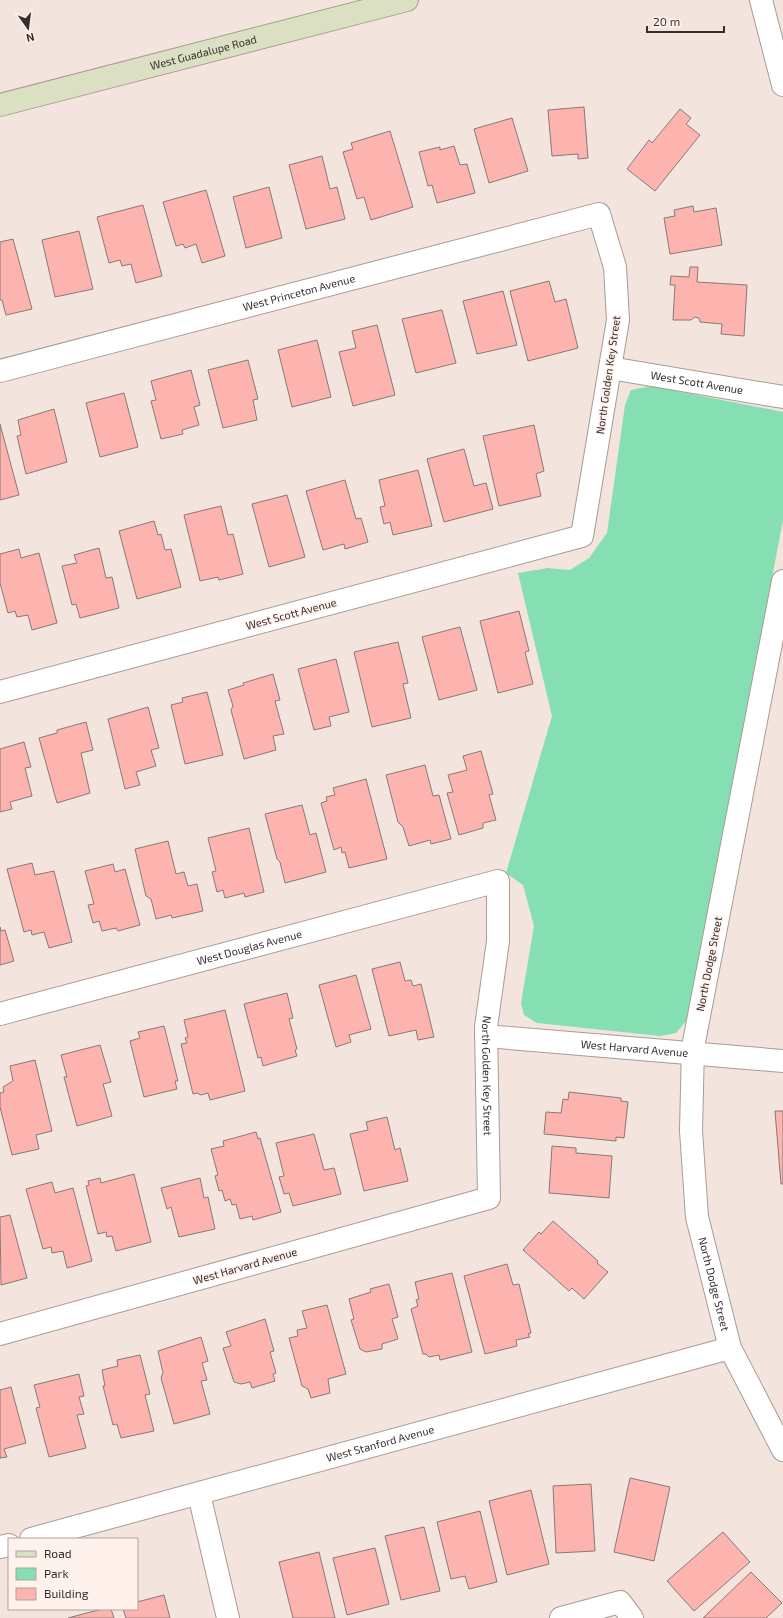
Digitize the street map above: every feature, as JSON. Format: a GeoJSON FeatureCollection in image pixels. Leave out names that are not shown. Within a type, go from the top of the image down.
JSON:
{"type":"FeatureCollection","features":[{"type":"Feature","properties":{"kind":"main road","name":"West Guadalupe Road"},"geometry":{"type":"LineString","coordinates":[[0,105],[359,6],[407,0]]}},
{"type":"Feature","properties":{"kind":"street"},"geometry":{"type":"LineString","coordinates":[[761,0],[783,85]]}},
{"type":"Feature","properties":{"kind":"street","name":"North Golden Key Street"},"geometry":{"type":"LineString","coordinates":[[582,536],[618,320],[615,267],[599,214]]}},
{"type":"Feature","properties":{"kind":"street","name":"West Princeton Avenue"},"geometry":{"type":"LineString","coordinates":[[0,371],[599,214]]}},
{"type":"Feature","properties":{"kind":"street","name":"West Scott Avenue"},"geometry":{"type":"LineString","coordinates":[[610,368],[783,397]]}},
{"type":"Feature","properties":{"kind":"street","name":"West Scott Avenue"},"geometry":{"type":"LineString","coordinates":[[0,692],[582,536]]}},
{"type":"Feature","properties":{"kind":"street","name":"North Dodge Street"},"geometry":{"type":"LineString","coordinates":[[783,581],[693,1047],[691,1130],[697,1217],[730,1348],[783,1450]]}},
{"type":"Feature","properties":{"kind":"street","name":"North Golden Key Street"},"geometry":{"type":"LineString","coordinates":[[489,1198],[486,1036],[498,941],[498,881]]}},
{"type":"Feature","properties":{"kind":"street","name":"West Douglas Avenue"},"geometry":{"type":"LineString","coordinates":[[0,1014],[498,881]]}},
{"type":"Feature","properties":{"kind":"street","name":"West Harvard Avenue"},"geometry":{"type":"LineString","coordinates":[[486,1036],[783,1061]]}},
{"type":"Feature","properties":{"kind":"street","name":"West Harvard Avenue"},"geometry":{"type":"LineString","coordinates":[[0,1334],[489,1198]]}},
{"type":"Feature","properties":{"kind":"street","name":"West Stanford Avenue"},"geometry":{"type":"LineString","coordinates":[[35,1538],[730,1348]]}},
{"type":"Feature","properties":{"kind":"street"},"geometry":{"type":"LineString","coordinates":[[199,1494],[228,1618]]}},
{"type":"Feature","properties":{"kind":"street"},"geometry":{"type":"LineString","coordinates":[[561,1618],[626,1610]]}},
{"type":"Feature","properties":{"kind":"green space"},"geometry":{"type":"Polygon","coordinates":[[[651,386],[783,412],[783,520],[688,1019],[676,1033],[660,1036],[537,1023],[524,1015],[521,1003],[534,926],[523,885],[506,873],[552,716],[518,573],[548,568],[570,570],[589,558],[607,533],[625,405],[631,390],[651,386]]]}},
{"type":"Feature","properties":{"kind":"building"},"geometry":{"type":"Polygon","coordinates":[[[584,107],[588,158],[578,159],[578,154],[552,156],[548,110],[584,107]]]}},
{"type":"Feature","properties":{"kind":"building"},"geometry":{"type":"Polygon","coordinates":[[[680,109],[691,118],[686,124],[700,135],[655,191],[627,169],[649,140],[652,143],[680,109]]]}},
{"type":"Feature","properties":{"kind":"building"},"geometry":{"type":"Polygon","coordinates":[[[512,118],[528,171],[489,183],[474,129],[512,118]]]}},
{"type":"Feature","properties":{"kind":"building"},"geometry":{"type":"Polygon","coordinates":[[[390,131],[413,207],[371,220],[364,197],[357,199],[343,152],[353,149],[351,143],[390,131]]]}},
{"type":"Feature","properties":{"kind":"building"},"geometry":{"type":"Polygon","coordinates":[[[454,146],[460,165],[467,164],[475,193],[437,203],[432,185],[428,186],[419,152],[440,147],[440,150],[454,146]]]}},
{"type":"Feature","properties":{"kind":"building"},"geometry":{"type":"Polygon","coordinates":[[[322,156],[330,189],[337,187],[345,219],[306,229],[289,165],[322,156]]]}},
{"type":"Feature","properties":{"kind":"building"},"geometry":{"type":"Polygon","coordinates":[[[269,187],[282,238],[246,248],[233,197],[269,187]]]}},
{"type":"Feature","properties":{"kind":"building"},"geometry":{"type":"Polygon","coordinates":[[[206,190],[225,256],[202,263],[196,244],[185,248],[183,244],[176,246],[163,202],[206,190]]]}},
{"type":"Feature","properties":{"kind":"building"},"geometry":{"type":"Polygon","coordinates":[[[143,205],[162,276],[136,283],[131,264],[122,266],[120,260],[109,263],[97,217],[143,205]]]}},
{"type":"Feature","properties":{"kind":"building"},"geometry":{"type":"Polygon","coordinates":[[[693,206],[694,212],[716,208],[722,245],[670,254],[664,218],[675,216],[674,210],[693,206]]]}},
{"type":"Feature","properties":{"kind":"building"},"geometry":{"type":"Polygon","coordinates":[[[79,231],[93,289],[55,297],[42,240],[79,231]]]}},
{"type":"Feature","properties":{"kind":"building"},"geometry":{"type":"Polygon","coordinates":[[[13,239],[32,309],[6,315],[2,300],[0,300],[0,242],[13,239]]]}},
{"type":"Feature","properties":{"kind":"building"},"geometry":{"type":"Polygon","coordinates":[[[690,267],[698,267],[697,282],[747,285],[744,336],[721,334],[722,324],[700,322],[699,318],[695,317],[691,320],[673,320],[675,285],[670,285],[671,276],[689,277],[690,267]]]}},
{"type":"Feature","properties":{"kind":"building"},"geometry":{"type":"Polygon","coordinates":[[[549,281],[555,302],[566,299],[578,348],[528,361],[510,291],[549,281]]]}},
{"type":"Feature","properties":{"kind":"building"},"geometry":{"type":"Polygon","coordinates":[[[503,291],[517,345],[477,354],[463,301],[503,291]]]}},
{"type":"Feature","properties":{"kind":"building"},"geometry":{"type":"Polygon","coordinates":[[[442,310],[456,363],[416,373],[402,319],[442,310]]]}},
{"type":"Feature","properties":{"kind":"building"},"geometry":{"type":"Polygon","coordinates":[[[377,325],[395,395],[353,406],[339,352],[356,348],[352,331],[377,325]]]}},
{"type":"Feature","properties":{"kind":"building"},"geometry":{"type":"Polygon","coordinates":[[[317,340],[331,397],[292,407],[278,350],[317,340]]]}},
{"type":"Feature","properties":{"kind":"building"},"geometry":{"type":"Polygon","coordinates":[[[248,360],[258,399],[253,400],[257,420],[223,428],[208,370],[248,360]]]}},
{"type":"Feature","properties":{"kind":"building"},"geometry":{"type":"Polygon","coordinates":[[[191,370],[200,405],[194,407],[199,425],[182,430],[183,434],[161,439],[151,401],[156,400],[151,381],[191,370]]]}},
{"type":"Feature","properties":{"kind":"building"},"geometry":{"type":"Polygon","coordinates":[[[124,393],[138,447],[100,457],[86,403],[124,393]]]}},
{"type":"Feature","properties":{"kind":"building"},"geometry":{"type":"Polygon","coordinates":[[[54,409],[67,462],[26,474],[17,436],[21,435],[18,420],[54,409]]]}},
{"type":"Feature","properties":{"kind":"building"},"geometry":{"type":"Polygon","coordinates":[[[0,424],[19,495],[0,500],[0,424]]]}},
{"type":"Feature","properties":{"kind":"building"},"geometry":{"type":"Polygon","coordinates":[[[534,425],[544,471],[536,474],[541,496],[499,506],[483,436],[534,425]]]}},
{"type":"Feature","properties":{"kind":"building"},"geometry":{"type":"Polygon","coordinates":[[[464,449],[474,486],[486,483],[493,509],[444,522],[427,459],[464,449]]]}},
{"type":"Feature","properties":{"kind":"building"},"geometry":{"type":"Polygon","coordinates":[[[418,470],[432,526],[393,535],[390,522],[384,524],[380,507],[385,506],[379,480],[418,470]]]}},
{"type":"Feature","properties":{"kind":"building"},"geometry":{"type":"Polygon","coordinates":[[[345,480],[356,519],[361,518],[368,542],[345,549],[344,544],[323,550],[306,491],[345,480]]]}},
{"type":"Feature","properties":{"kind":"building"},"geometry":{"type":"Polygon","coordinates":[[[287,495],[305,557],[269,567],[252,504],[287,495]]]}},
{"type":"Feature","properties":{"kind":"building"},"geometry":{"type":"Polygon","coordinates":[[[221,506],[228,535],[233,534],[243,574],[219,580],[218,577],[200,581],[184,515],[221,506]]]}},
{"type":"Feature","properties":{"kind":"building"},"geometry":{"type":"Polygon","coordinates":[[[154,521],[158,535],[161,534],[165,550],[171,549],[181,587],[137,599],[119,531],[154,521]]]}},
{"type":"Feature","properties":{"kind":"building"},"geometry":{"type":"Polygon","coordinates":[[[99,548],[106,578],[112,577],[119,608],[80,618],[76,604],[72,605],[62,566],[77,563],[74,555],[99,548]]]}},
{"type":"Feature","properties":{"kind":"building"},"geometry":{"type":"Polygon","coordinates":[[[19,549],[21,558],[39,553],[57,623],[32,630],[28,615],[17,617],[15,611],[8,613],[0,583],[0,554],[19,549]]]}},
{"type":"Feature","properties":{"kind":"building"},"geometry":{"type":"Polygon","coordinates":[[[519,611],[529,651],[525,652],[533,684],[498,693],[480,621],[519,611]]]}},
{"type":"Feature","properties":{"kind":"building"},"geometry":{"type":"Polygon","coordinates":[[[460,627],[477,690],[439,700],[422,637],[460,627]]]}},
{"type":"Feature","properties":{"kind":"building"},"geometry":{"type":"Polygon","coordinates":[[[398,642],[408,683],[403,684],[411,718],[372,727],[354,652],[398,642]]]}},
{"type":"Feature","properties":{"kind":"building"},"geometry":{"type":"Polygon","coordinates":[[[336,659],[349,712],[329,717],[331,726],[314,730],[298,669],[336,659]]]}},
{"type":"Feature","properties":{"kind":"building"},"geometry":{"type":"Polygon","coordinates":[[[273,674],[280,700],[275,701],[284,734],[273,736],[276,750],[244,759],[231,710],[233,706],[228,690],[244,685],[243,683],[273,674]]]}},
{"type":"Feature","properties":{"kind":"building"},"geometry":{"type":"Polygon","coordinates":[[[207,692],[223,755],[185,764],[171,705],[183,702],[182,698],[207,692]]]}},
{"type":"Feature","properties":{"kind":"building"},"geometry":{"type":"Polygon","coordinates":[[[148,707],[159,748],[151,750],[156,766],[136,772],[140,785],[125,789],[108,719],[148,707]]]}},
{"type":"Feature","properties":{"kind":"building"},"geometry":{"type":"Polygon","coordinates":[[[86,722],[93,750],[81,753],[90,793],[57,803],[39,738],[57,733],[57,730],[86,722]]]}},
{"type":"Feature","properties":{"kind":"building"},"geometry":{"type":"Polygon","coordinates":[[[24,742],[31,767],[25,768],[32,796],[10,802],[12,809],[0,812],[0,749],[24,742]]]}},
{"type":"Feature","properties":{"kind":"building"},"geometry":{"type":"Polygon","coordinates":[[[481,751],[493,794],[489,795],[496,820],[483,823],[483,828],[459,835],[447,793],[453,792],[448,775],[467,770],[463,756],[481,751]]]}},
{"type":"Feature","properties":{"kind":"building"},"geometry":{"type":"Polygon","coordinates":[[[425,765],[433,796],[439,795],[451,839],[431,844],[430,840],[409,846],[403,827],[398,822],[386,775],[425,765]]]}},
{"type":"Feature","properties":{"kind":"building"},"geometry":{"type":"Polygon","coordinates":[[[366,779],[387,859],[349,868],[345,852],[342,853],[341,847],[334,850],[321,803],[327,801],[326,797],[335,795],[333,788],[366,779]]]}},
{"type":"Feature","properties":{"kind":"building"},"geometry":{"type":"Polygon","coordinates":[[[302,805],[310,835],[316,833],[326,872],[285,883],[265,814],[302,805]]]}},
{"type":"Feature","properties":{"kind":"building"},"geometry":{"type":"Polygon","coordinates":[[[249,828],[264,892],[245,897],[244,893],[225,898],[223,890],[217,892],[212,872],[216,871],[208,838],[249,828]]]}},
{"type":"Feature","properties":{"kind":"building"},"geometry":{"type":"Polygon","coordinates":[[[168,841],[176,874],[184,872],[188,886],[197,884],[203,911],[172,918],[171,915],[156,919],[151,899],[146,896],[135,849],[168,841]]]}},
{"type":"Feature","properties":{"kind":"building"},"geometry":{"type":"Polygon","coordinates":[[[32,863],[35,875],[54,871],[72,942],[49,948],[44,932],[32,935],[31,930],[24,932],[7,869],[32,863]]]}},
{"type":"Feature","properties":{"kind":"building"},"geometry":{"type":"Polygon","coordinates":[[[113,864],[115,872],[125,869],[140,925],[118,931],[116,928],[102,931],[99,921],[93,923],[88,905],[94,904],[85,871],[113,864]]]}},
{"type":"Feature","properties":{"kind":"building"},"geometry":{"type":"Polygon","coordinates":[[[0,927],[1,931],[5,930],[14,961],[0,965],[0,927]]]}},
{"type":"Feature","properties":{"kind":"building"},"geometry":{"type":"Polygon","coordinates":[[[400,962],[405,981],[411,980],[413,986],[421,984],[434,1037],[418,1040],[416,1030],[389,1036],[372,969],[400,962]]]}},
{"type":"Feature","properties":{"kind":"building"},"geometry":{"type":"Polygon","coordinates":[[[356,975],[371,1029],[349,1035],[351,1042],[336,1047],[319,985],[356,975]]]}},
{"type":"Feature","properties":{"kind":"building"},"geometry":{"type":"Polygon","coordinates":[[[287,993],[293,1018],[289,1019],[297,1049],[295,1050],[297,1056],[263,1066],[261,1057],[258,1058],[244,1004],[287,993]]]}},
{"type":"Feature","properties":{"kind":"building"},"geometry":{"type":"Polygon","coordinates":[[[225,1010],[245,1091],[210,1100],[208,1093],[201,1095],[197,1093],[193,1094],[181,1044],[187,1043],[185,1038],[188,1037],[184,1020],[225,1010]]]}},
{"type":"Feature","properties":{"kind":"building"},"geometry":{"type":"Polygon","coordinates":[[[164,1026],[178,1081],[175,1081],[177,1089],[144,1097],[130,1041],[140,1038],[138,1032],[164,1026]]]}},
{"type":"Feature","properties":{"kind":"building"},"geometry":{"type":"Polygon","coordinates":[[[100,1045],[111,1082],[103,1084],[112,1116],[77,1126],[64,1077],[67,1077],[61,1055],[100,1045]]]}},
{"type":"Feature","properties":{"kind":"building"},"geometry":{"type":"Polygon","coordinates":[[[35,1060],[52,1131],[36,1135],[39,1149],[12,1155],[0,1107],[0,1093],[4,1092],[3,1087],[13,1081],[10,1066],[35,1060]]]}},
{"type":"Feature","properties":{"kind":"building"},"geometry":{"type":"Polygon","coordinates":[[[569,1092],[621,1098],[621,1101],[628,1102],[624,1138],[616,1137],[616,1141],[544,1134],[546,1112],[561,1113],[563,1099],[568,1100],[569,1092]]]}},
{"type":"Feature","properties":{"kind":"building"},"geometry":{"type":"Polygon","coordinates":[[[775,1111],[783,1111],[783,1184],[781,1184],[775,1111]]]}},
{"type":"Feature","properties":{"kind":"building"},"geometry":{"type":"Polygon","coordinates":[[[387,1117],[395,1150],[400,1148],[408,1181],[364,1191],[350,1134],[368,1130],[366,1122],[387,1117]]]}},
{"type":"Feature","properties":{"kind":"building"},"geometry":{"type":"Polygon","coordinates":[[[256,1132],[258,1139],[260,1138],[281,1212],[253,1220],[252,1216],[240,1219],[236,1204],[232,1205],[230,1199],[225,1201],[222,1190],[219,1191],[215,1176],[218,1175],[211,1149],[224,1146],[223,1141],[256,1132]]]}},
{"type":"Feature","properties":{"kind":"building"},"geometry":{"type":"Polygon","coordinates":[[[314,1134],[324,1170],[334,1168],[341,1194],[293,1206],[289,1193],[284,1194],[279,1177],[284,1176],[276,1143],[314,1134]]]}},
{"type":"Feature","properties":{"kind":"building"},"geometry":{"type":"Polygon","coordinates":[[[552,1146],[576,1148],[576,1153],[612,1156],[609,1198],[549,1193],[552,1146]]]}},
{"type":"Feature","properties":{"kind":"building"},"geometry":{"type":"Polygon","coordinates":[[[134,1174],[151,1242],[116,1251],[112,1236],[107,1237],[106,1232],[98,1234],[86,1186],[89,1185],[88,1181],[100,1178],[101,1183],[134,1174]]]}},
{"type":"Feature","properties":{"kind":"building"},"geometry":{"type":"Polygon","coordinates":[[[200,1178],[204,1198],[208,1197],[215,1229],[179,1237],[171,1207],[167,1209],[161,1188],[200,1178]]]}},
{"type":"Feature","properties":{"kind":"building"},"geometry":{"type":"Polygon","coordinates":[[[52,1182],[55,1193],[73,1188],[92,1261],[67,1268],[63,1251],[52,1253],[51,1247],[43,1249],[26,1189],[52,1182]]]}},
{"type":"Feature","properties":{"kind":"building"},"geometry":{"type":"Polygon","coordinates":[[[10,1215],[27,1278],[1,1285],[0,1217],[10,1215]]]}},
{"type":"Feature","properties":{"kind":"building"},"geometry":{"type":"Polygon","coordinates":[[[553,1221],[598,1261],[597,1263],[608,1272],[584,1299],[572,1288],[569,1291],[523,1250],[539,1232],[541,1234],[553,1221]]]}},
{"type":"Feature","properties":{"kind":"building"},"geometry":{"type":"Polygon","coordinates":[[[507,1264],[513,1285],[519,1284],[531,1333],[528,1334],[530,1337],[516,1340],[517,1346],[485,1354],[464,1276],[507,1264]]]}},
{"type":"Feature","properties":{"kind":"building"},"geometry":{"type":"Polygon","coordinates":[[[452,1273],[472,1352],[440,1360],[439,1355],[429,1357],[426,1354],[423,1354],[411,1309],[418,1306],[416,1300],[419,1299],[415,1282],[452,1273]]]}},
{"type":"Feature","properties":{"kind":"building"},"geometry":{"type":"Polygon","coordinates":[[[389,1284],[398,1317],[392,1319],[398,1339],[382,1344],[382,1349],[366,1352],[360,1349],[351,1320],[354,1319],[349,1299],[371,1292],[370,1289],[389,1284]]]}},
{"type":"Feature","properties":{"kind":"building"},"geometry":{"type":"Polygon","coordinates":[[[327,1305],[346,1374],[328,1379],[330,1393],[311,1398],[308,1389],[302,1386],[289,1338],[298,1336],[297,1330],[307,1328],[302,1311],[327,1305]]]}},
{"type":"Feature","properties":{"kind":"building"},"geometry":{"type":"Polygon","coordinates":[[[265,1319],[274,1351],[270,1352],[276,1373],[273,1374],[275,1381],[252,1388],[250,1382],[241,1384],[234,1382],[223,1348],[231,1346],[226,1332],[265,1319]]]}},
{"type":"Feature","properties":{"kind":"building"},"geometry":{"type":"Polygon","coordinates":[[[201,1337],[208,1361],[202,1363],[207,1380],[201,1381],[210,1414],[174,1424],[161,1378],[163,1373],[158,1351],[201,1337]]]}},
{"type":"Feature","properties":{"kind":"building"},"geometry":{"type":"Polygon","coordinates":[[[140,1355],[150,1394],[145,1395],[154,1431],[121,1438],[117,1424],[113,1425],[103,1386],[105,1386],[102,1370],[118,1366],[117,1360],[140,1355]]]}},
{"type":"Feature","properties":{"kind":"building"},"geometry":{"type":"Polygon","coordinates":[[[79,1374],[84,1396],[79,1397],[84,1414],[77,1415],[86,1448],[49,1457],[36,1408],[40,1407],[34,1385],[79,1374]]]}},
{"type":"Feature","properties":{"kind":"building"},"geometry":{"type":"Polygon","coordinates":[[[11,1387],[26,1443],[4,1449],[7,1457],[0,1458],[0,1390],[11,1387]]]}},
{"type":"Feature","properties":{"kind":"building"},"geometry":{"type":"Polygon","coordinates":[[[630,1478],[670,1487],[654,1561],[614,1552],[630,1478]]]}},
{"type":"Feature","properties":{"kind":"building"},"geometry":{"type":"Polygon","coordinates":[[[591,1484],[595,1551],[556,1553],[553,1486],[591,1484]]]}},
{"type":"Feature","properties":{"kind":"building"},"geometry":{"type":"Polygon","coordinates":[[[531,1490],[549,1564],[507,1575],[489,1501],[531,1490]]]}},
{"type":"Feature","properties":{"kind":"building"},"geometry":{"type":"Polygon","coordinates":[[[480,1511],[497,1582],[469,1589],[465,1576],[451,1579],[437,1522],[480,1511]]]}},
{"type":"Feature","properties":{"kind":"building"},"geometry":{"type":"Polygon","coordinates":[[[424,1527],[440,1591],[401,1600],[385,1536],[424,1527]]]}},
{"type":"Feature","properties":{"kind":"building"},"geometry":{"type":"Polygon","coordinates":[[[723,1532],[750,1562],[694,1611],[667,1581],[723,1532]]]}},
{"type":"Feature","properties":{"kind":"building"},"geometry":{"type":"Polygon","coordinates":[[[375,1548],[389,1604],[347,1615],[333,1558],[375,1548]]]}},
{"type":"Feature","properties":{"kind":"building"},"geometry":{"type":"Polygon","coordinates":[[[319,1552],[335,1618],[293,1618],[279,1562],[319,1552]]]}},
{"type":"Feature","properties":{"kind":"building"},"geometry":{"type":"Polygon","coordinates":[[[751,1572],[782,1603],[766,1618],[703,1618],[751,1572]]]}},
{"type":"Feature","properties":{"kind":"building"},"geometry":{"type":"Polygon","coordinates":[[[164,1595],[170,1618],[126,1618],[123,1610],[138,1610],[138,1602],[164,1595]]]}},
{"type":"Feature","properties":{"kind":"building"},"geometry":{"type":"Polygon","coordinates":[[[98,1610],[111,1610],[114,1618],[68,1618],[98,1610]]]}}]}
